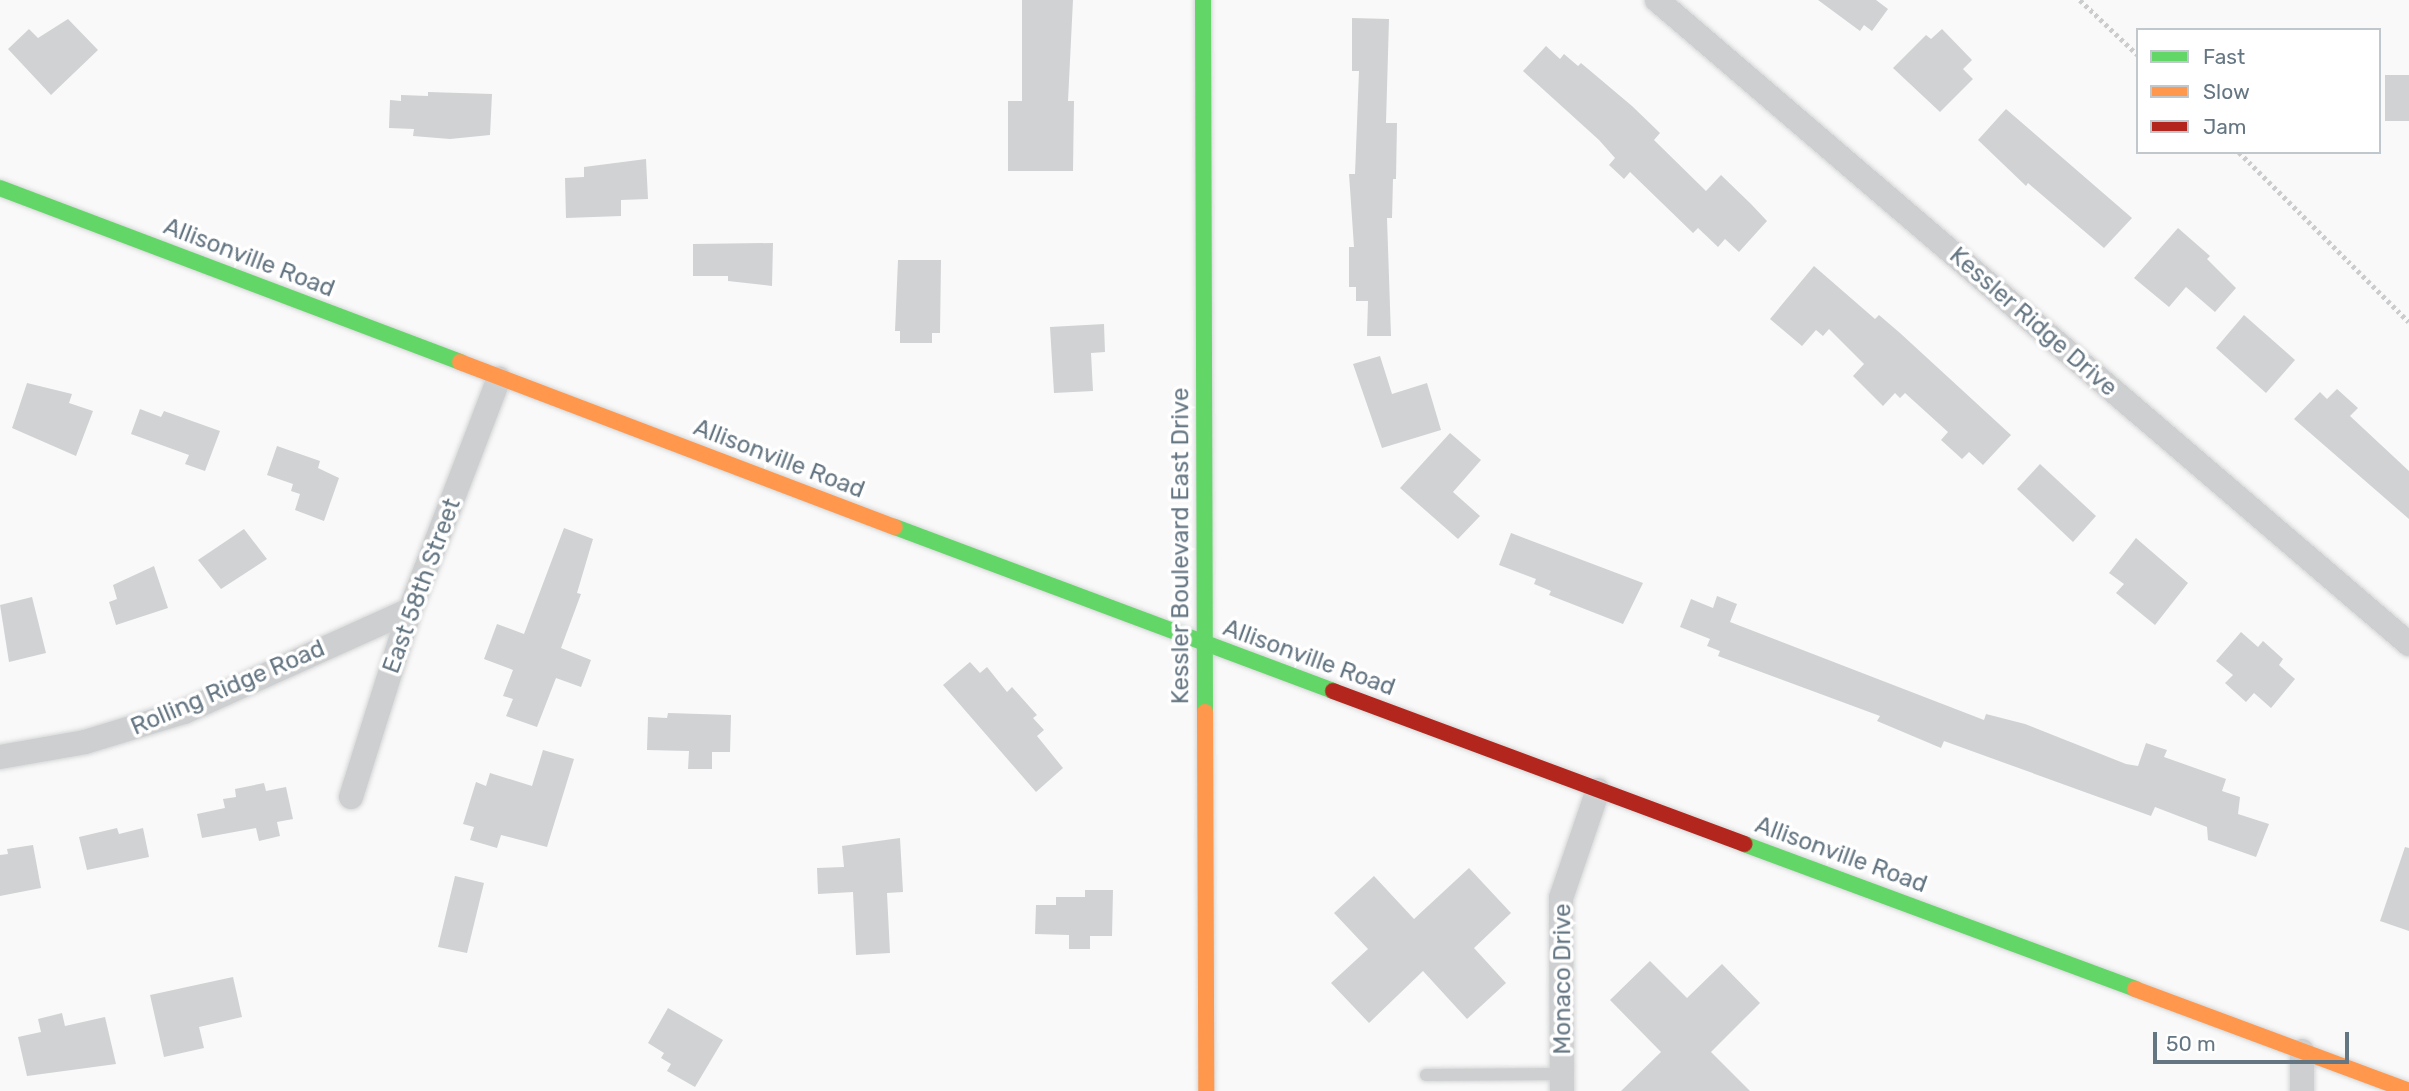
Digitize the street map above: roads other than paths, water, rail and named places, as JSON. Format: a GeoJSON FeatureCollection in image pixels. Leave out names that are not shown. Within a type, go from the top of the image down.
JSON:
{"type":"FeatureCollection","features":[{"type":"Feature","properties":{"kind":"main road","name":"Kessler Boulevard East Drive"},"geometry":{"type":"LineString","coordinates":[[1203,0],[1206,1091]]}},
{"type":"Feature","properties":{"kind":"main road","name":"Allisonville Road"},"geometry":{"type":"LineString","coordinates":[[0,188],[1205,644],[2409,1091]]}},
{"type":"Feature","properties":{"kind":"street","name":"Kessler Ridge Drive"},"geometry":{"type":"LineString","coordinates":[[1657,0],[2409,644]]}},
{"type":"Feature","properties":{"kind":"street","name":"East 58th Street"},"geometry":{"type":"LineString","coordinates":[[351,797],[410,610],[499,378]]}},
{"type":"Feature","properties":{"kind":"street","name":"Rolling Ridge Road"},"geometry":{"type":"LineString","coordinates":[[0,758],[85,742],[184,712],[410,610]]}},
{"type":"Feature","properties":{"kind":"street","name":"Monaco Drive"},"geometry":{"type":"LineString","coordinates":[[1562,1083],[1561,898],[1598,790]]}},
{"type":"Feature","properties":{"kind":"street"},"geometry":{"type":"LineString","coordinates":[[2302,1051],[2302,1091]]}},
{"type":"Feature","properties":{"kind":"lane"},"geometry":{"type":"LineString","coordinates":[[1426,1075],[1562,1083]]}}]}
